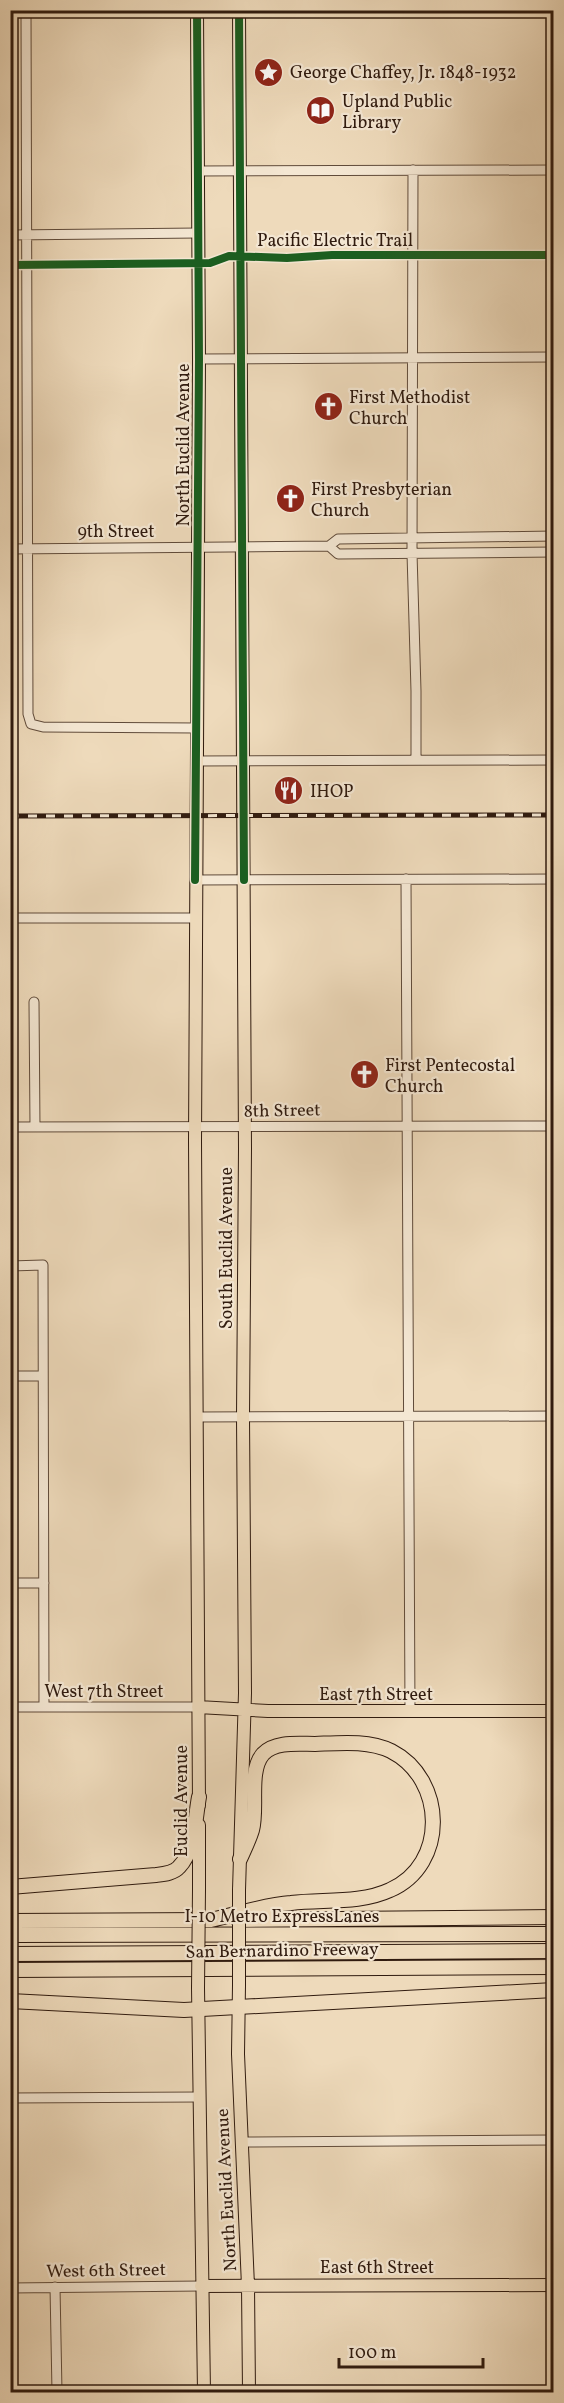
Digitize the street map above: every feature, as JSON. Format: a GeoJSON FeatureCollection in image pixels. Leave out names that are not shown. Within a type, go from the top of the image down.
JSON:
{"type":"FeatureCollection","features":[{"type":"Feature","properties":{"kind":"highway"},"geometry":{"type":"LineString","coordinates":[[211,1920],[289,1903],[378,1895],[402,1884],[418,1869],[432,1840],[433,1812],[429,1794],[417,1772],[409,1764],[382,1747],[334,1744],[278,1746],[265,1752],[259,1761],[255,1773],[253,1829],[240,1859]]}},
{"type":"Feature","properties":{"kind":"highway"},"geometry":{"type":"LineString","coordinates":[[10,1887],[156,1875],[177,1870],[190,1846],[200,1797]]}},
{"type":"Feature","properties":{"kind":"highway","name":"San Bernardino Freeway"},"geometry":{"type":"LineString","coordinates":[[10,1921],[554,1917]]}},
{"type":"Feature","properties":{"kind":"highway","name":"I-10 Metro ExpressLanes"},"geometry":{"type":"LineString","coordinates":[[10,1935],[554,1934]]}},
{"type":"Feature","properties":{"kind":"highway","name":"I-10 Metro ExpressLanes"},"geometry":{"type":"LineString","coordinates":[[10,1954],[554,1951]]}},
{"type":"Feature","properties":{"kind":"highway","name":"San Bernardino Freeway"},"geometry":{"type":"LineString","coordinates":[[10,1970],[554,1966]]}},
{"type":"Feature","properties":{"kind":"highway"},"geometry":{"type":"LineString","coordinates":[[10,2001],[199,2010],[554,1990]]}},
{"type":"Feature","properties":{"kind":"main road","name":"North Euclid Avenue"},"geometry":{"type":"LineString","coordinates":[[195,880],[199,359],[197,10]]}},
{"type":"Feature","properties":{"kind":"main road"},"geometry":{"type":"LineString","coordinates":[[239,10],[244,880]]}},
{"type":"Feature","properties":{"kind":"main road","name":"South Euclid Avenue"},"geometry":{"type":"LineString","coordinates":[[195,880],[199,1615]]}},
{"type":"Feature","properties":{"kind":"main road","name":"South Euclid Avenue"},"geometry":{"type":"LineString","coordinates":[[244,880],[244,1710]]}},
{"type":"Feature","properties":{"kind":"main road","name":"Euclid Avenue"},"geometry":{"type":"LineString","coordinates":[[198,1988],[199,1615]]}},
{"type":"Feature","properties":{"kind":"main road","name":"East 7th Street"},"geometry":{"type":"LineString","coordinates":[[198,1707],[244,1710],[410,1712],[554,1711]]}},
{"type":"Feature","properties":{"kind":"main road"},"geometry":{"type":"LineString","coordinates":[[240,1859],[244,1710]]}},
{"type":"Feature","properties":{"kind":"main road","name":"North Euclid Avenue"},"geometry":{"type":"LineString","coordinates":[[240,1859],[238,2009],[248,2286],[249,2392]]}},
{"type":"Feature","properties":{"kind":"main road","name":"North Euclid Avenue"},"geometry":{"type":"LineString","coordinates":[[198,1988],[204,2392]]}},
{"type":"Feature","properties":{"kind":"main road","name":"East 6th Street"},"geometry":{"type":"LineString","coordinates":[[201,2286],[554,2285]]}},
{"type":"Feature","properties":{"kind":"street"},"geometry":{"type":"LineString","coordinates":[[26,10],[28,714],[31,724],[43,727],[196,728]]}},
{"type":"Feature","properties":{"kind":"street"},"geometry":{"type":"LineString","coordinates":[[413,170],[412,553],[416,760]]}},
{"type":"Feature","properties":{"kind":"street"},"geometry":{"type":"LineString","coordinates":[[197,171],[554,170]]}},
{"type":"Feature","properties":{"kind":"street"},"geometry":{"type":"LineString","coordinates":[[10,234],[198,233]]}},
{"type":"Feature","properties":{"kind":"street"},"geometry":{"type":"LineString","coordinates":[[199,359],[554,357]]}},
{"type":"Feature","properties":{"kind":"street","name":"9th Street"},"geometry":{"type":"LineString","coordinates":[[10,549],[329,546],[338,539],[554,536]]}},
{"type":"Feature","properties":{"kind":"street","name":"9th Street"},"geometry":{"type":"LineString","coordinates":[[329,546],[338,554],[554,552]]}},
{"type":"Feature","properties":{"kind":"street"},"geometry":{"type":"LineString","coordinates":[[196,761],[554,760]]}},
{"type":"Feature","properties":{"kind":"street"},"geometry":{"type":"LineString","coordinates":[[406,879],[410,1712]]}},
{"type":"Feature","properties":{"kind":"street"},"geometry":{"type":"LineString","coordinates":[[195,880],[554,879]]}},
{"type":"Feature","properties":{"kind":"street"},"geometry":{"type":"LineString","coordinates":[[10,918],[195,918]]}},
{"type":"Feature","properties":{"kind":"street"},"geometry":{"type":"LineString","coordinates":[[34,1002],[35,1127]]}},
{"type":"Feature","properties":{"kind":"street","name":"8th Street"},"geometry":{"type":"LineString","coordinates":[[10,1127],[554,1126]]}},
{"type":"Feature","properties":{"kind":"street"},"geometry":{"type":"LineString","coordinates":[[10,1266],[43,1265],[44,1707]]}},
{"type":"Feature","properties":{"kind":"street"},"geometry":{"type":"LineString","coordinates":[[10,1376],[43,1376]]}},
{"type":"Feature","properties":{"kind":"street"},"geometry":{"type":"LineString","coordinates":[[198,1417],[554,1416]]}},
{"type":"Feature","properties":{"kind":"street"},"geometry":{"type":"LineString","coordinates":[[10,1583],[44,1583]]}},
{"type":"Feature","properties":{"kind":"street","name":"West 7th Street"},"geometry":{"type":"LineString","coordinates":[[10,1707],[198,1707]]}},
{"type":"Feature","properties":{"kind":"street"},"geometry":{"type":"LineString","coordinates":[[10,2098],[200,2097]]}},
{"type":"Feature","properties":{"kind":"street"},"geometry":{"type":"LineString","coordinates":[[242,2142],[554,2140]]}},
{"type":"Feature","properties":{"kind":"street","name":"West 6th Street"},"geometry":{"type":"LineString","coordinates":[[10,2288],[201,2286]]}},
{"type":"Feature","properties":{"kind":"street"},"geometry":{"type":"LineString","coordinates":[[56,2288],[57,2392]]}},
{"type":"Feature","properties":{"kind":"railway"},"geometry":{"type":"LineString","coordinates":[[10,816],[554,815]]}},
{"type":"Feature","properties":{"kind":"cycle path"},"geometry":{"type":"LineString","coordinates":[[195,880],[199,359],[197,10]]}},
{"type":"Feature","properties":{"kind":"cycle path"},"geometry":{"type":"LineString","coordinates":[[239,10],[244,880]]}},
{"type":"Feature","properties":{"kind":"cycle path","name":"Pacific Electric Trail"},"geometry":{"type":"LineString","coordinates":[[10,265],[210,263],[229,256],[287,258],[332,255],[554,255]]}},
{"type":"Feature","properties":{"kind":"place","name":"George Chaffey, Jr. 1848-1932"},"geometry":{"type":"Point","coordinates":[269,72]}},
{"type":"Feature","properties":{"kind":"place","name":"Upland Public Library"},"geometry":{"type":"Point","coordinates":[321,111]}},
{"type":"Feature","properties":{"kind":"place","name":"First Methodist Church"},"geometry":{"type":"Point","coordinates":[328,407]}},
{"type":"Feature","properties":{"kind":"place","name":"First Presbyterian Church"},"geometry":{"type":"Point","coordinates":[290,499]}},
{"type":"Feature","properties":{"kind":"place","name":"IHOP"},"geometry":{"type":"Point","coordinates":[289,791]}},
{"type":"Feature","properties":{"kind":"place","name":"First Pentecostal Church"},"geometry":{"type":"Point","coordinates":[364,1075]}}]}
